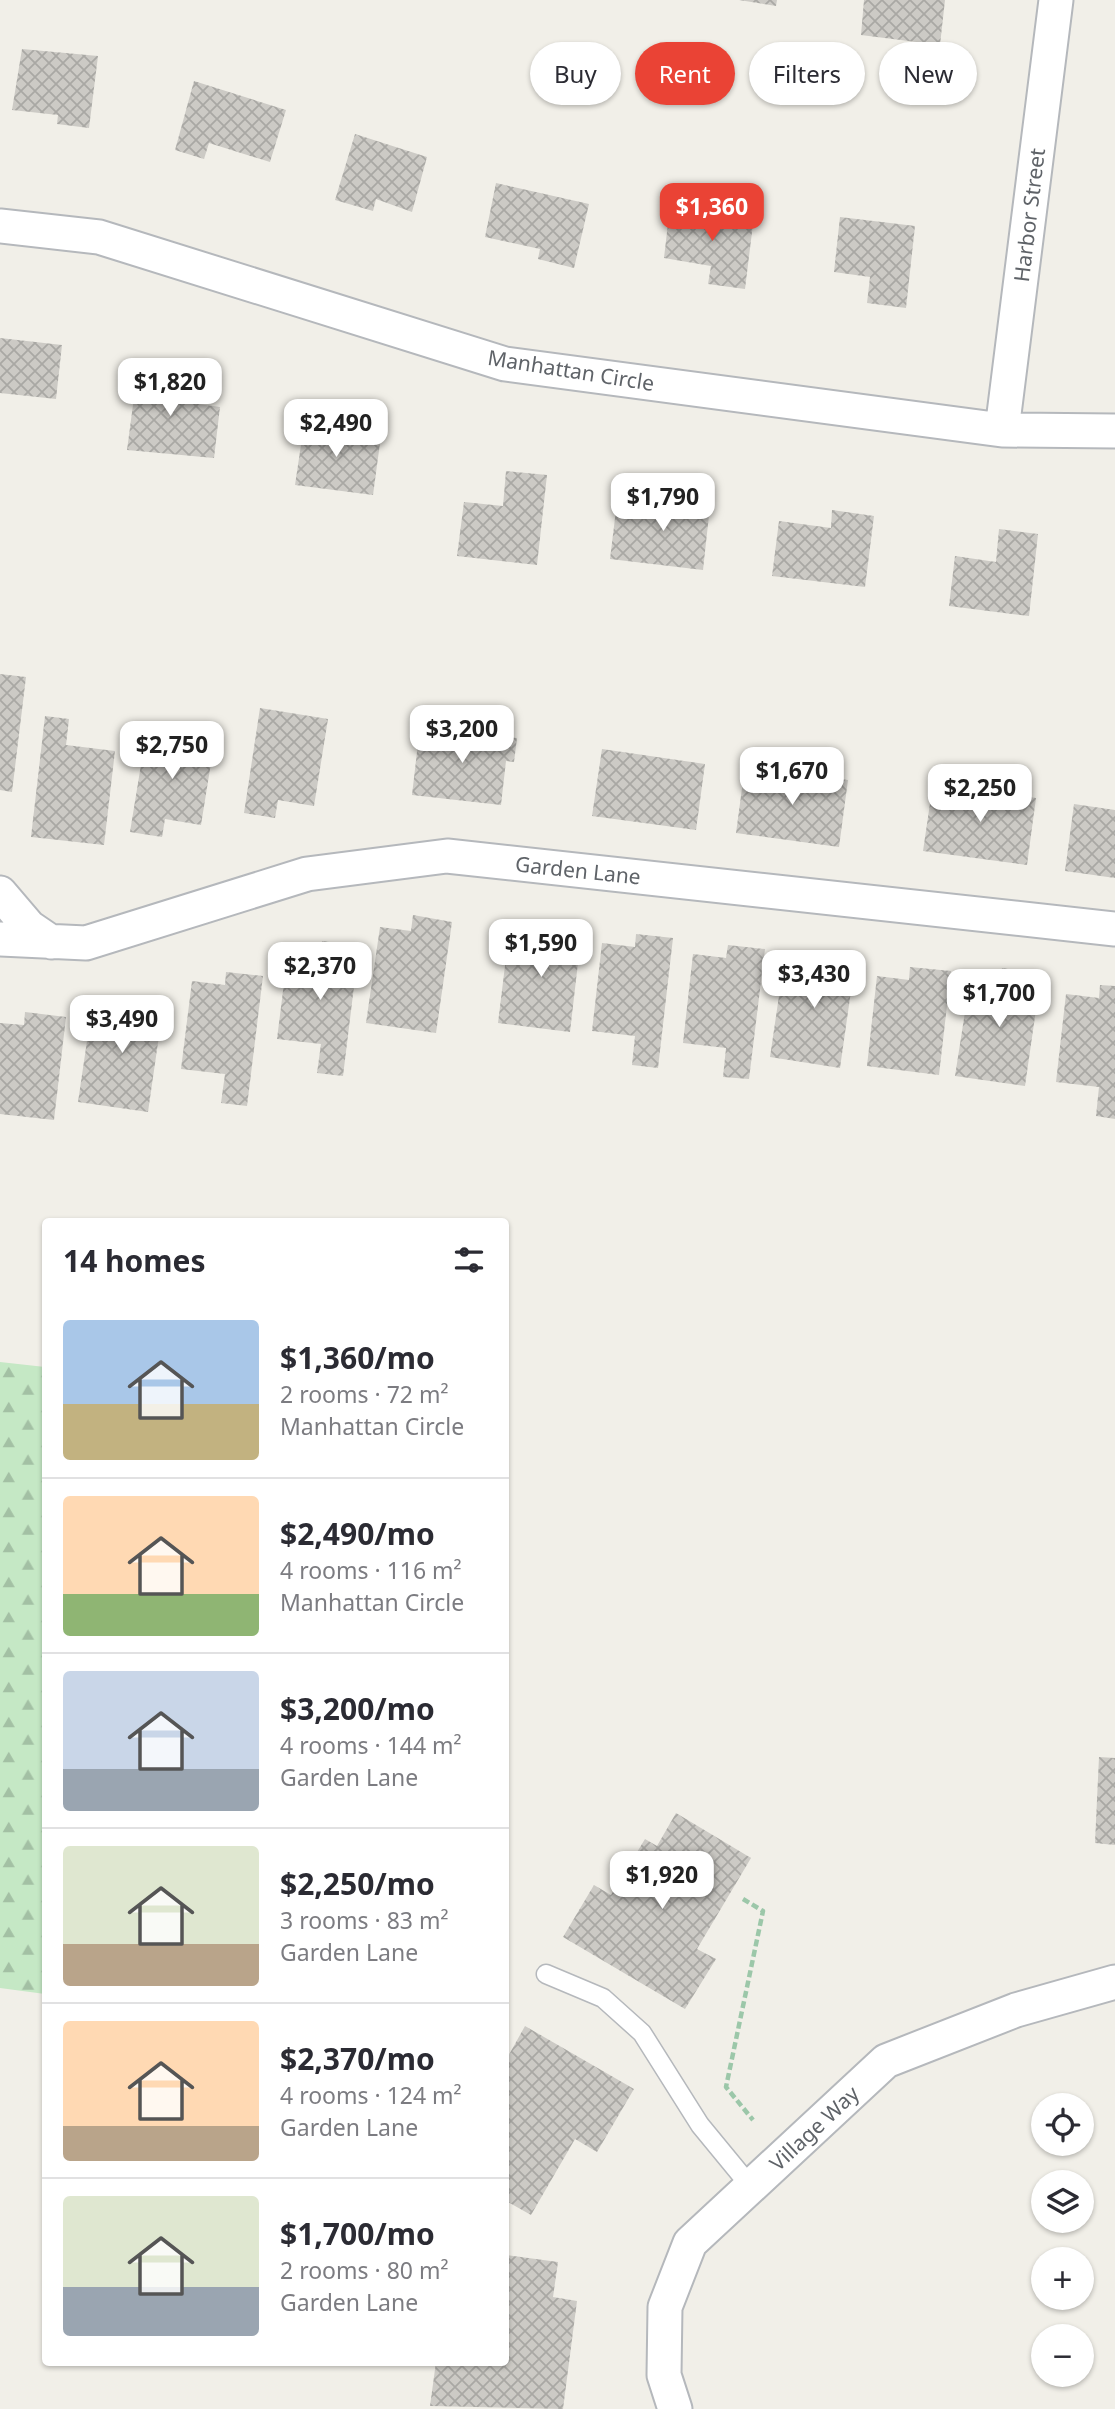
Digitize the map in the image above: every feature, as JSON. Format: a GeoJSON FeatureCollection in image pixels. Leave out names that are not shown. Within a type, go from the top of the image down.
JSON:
{"type":"FeatureCollection","features":[{"type":"Feature","properties":{"kind":"street","name":"Harbor Street"},"geometry":{"type":"LineString","coordinates":[[1002,430],[1056,0]]}},
{"type":"Feature","properties":{"kind":"street","name":"Manhattan Circle"},"geometry":{"type":"LineString","coordinates":[[0,226],[99,237],[505,364],[1002,430],[1115,431]]}},
{"type":"Feature","properties":{"kind":"street","name":"Garden Lane"},"geometry":{"type":"LineString","coordinates":[[0,939],[86,943],[307,874],[447,856],[1115,929]]}},
{"type":"Feature","properties":{"kind":"street"},"geometry":{"type":"LineString","coordinates":[[0,893],[29,927],[51,942]]}},
{"type":"Feature","properties":{"kind":"street","name":"Village Way"},"geometry":{"type":"LineString","coordinates":[[675,2409],[664,2375],[665,2307],[690,2244],[886,2061],[1016,2010],[1115,1982]]}},
{"type":"Feature","properties":{"kind":"lane"},"geometry":{"type":"LineString","coordinates":[[546,1974],[603,1998],[642,2033],[700,2125],[751,2187]]}},
{"type":"Feature","properties":{"kind":"path"},"geometry":{"type":"LineString","coordinates":[[743,1899],[763,1912],[726,2087],[753,2119]]}},
{"type":"Feature","properties":{"kind":"green space"},"geometry":{"type":"Polygon","coordinates":[[[0,1362],[42,1367],[42,1994],[0,1988],[0,1362]]]}},
{"type":"Feature","properties":{"kind":"building"},"geometry":{"type":"Polygon","coordinates":[[[739,0],[777,0],[776,6],[739,0]]]}},
{"type":"Feature","properties":{"kind":"building"},"geometry":{"type":"Polygon","coordinates":[[[864,0],[945,0],[940,42],[916,42],[861,35],[864,0]]]}},
{"type":"Feature","properties":{"kind":"building"},"geometry":{"type":"Polygon","coordinates":[[[22,49],[98,56],[89,128],[57,124],[58,115],[12,110],[22,49]]]}},
{"type":"Feature","properties":{"kind":"building"},"geometry":{"type":"Polygon","coordinates":[[[194,81],[286,110],[270,162],[209,143],[204,159],[175,150],[194,81]]]}},
{"type":"Feature","properties":{"kind":"building"},"geometry":{"type":"Polygon","coordinates":[[[355,134],[427,157],[412,212],[376,199],[373,211],[335,200],[355,134]]]}},
{"type":"Feature","properties":{"kind":"building"},"geometry":{"type":"Polygon","coordinates":[[[496,183],[589,204],[574,268],[538,259],[540,249],[485,237],[496,183]]]}},
{"type":"Feature","properties":{"kind":"building"},"geometry":{"type":"Polygon","coordinates":[[[670,206],[754,216],[745,289],[708,284],[711,266],[664,258],[670,206]]]}},
{"type":"Feature","properties":{"kind":"building"},"geometry":{"type":"Polygon","coordinates":[[[840,217],[915,226],[906,308],[867,303],[870,277],[834,272],[840,217]]]}},
{"type":"Feature","properties":{"kind":"building"},"geometry":{"type":"Polygon","coordinates":[[[0,338],[62,345],[56,399],[0,393],[0,338]]]}},
{"type":"Feature","properties":{"kind":"building"},"geometry":{"type":"Polygon","coordinates":[[[138,367],[179,371],[176,401],[220,407],[214,458],[127,450],[138,367]]]}},
{"type":"Feature","properties":{"kind":"building"},"geometry":{"type":"Polygon","coordinates":[[[305,418],[345,423],[343,436],[380,443],[373,495],[295,485],[305,418]]]}},
{"type":"Feature","properties":{"kind":"building"},"geometry":{"type":"Polygon","coordinates":[[[506,471],[547,475],[537,565],[457,556],[464,502],[503,506],[506,471]]]}},
{"type":"Feature","properties":{"kind":"building"},"geometry":{"type":"Polygon","coordinates":[[[672,492],[711,497],[703,570],[610,559],[617,502],[669,509],[672,492]]]}},
{"type":"Feature","properties":{"kind":"building"},"geometry":{"type":"Polygon","coordinates":[[[832,510],[874,516],[865,587],[772,576],[779,521],[831,528],[832,510]]]}},
{"type":"Feature","properties":{"kind":"building"},"geometry":{"type":"Polygon","coordinates":[[[999,529],[1038,534],[1029,616],[949,606],[955,556],[996,562],[999,529]]]}},
{"type":"Feature","properties":{"kind":"building"},"geometry":{"type":"Polygon","coordinates":[[[0,674],[26,677],[12,792],[0,790],[0,674]]]}},
{"type":"Feature","properties":{"kind":"building"},"geometry":{"type":"Polygon","coordinates":[[[260,708],[328,719],[314,806],[278,800],[275,818],[244,813],[260,708]]]}},
{"type":"Feature","properties":{"kind":"building"},"geometry":{"type":"Polygon","coordinates":[[[45,716],[69,719],[66,745],[115,751],[104,845],[31,837],[45,716]]]}},
{"type":"Feature","properties":{"kind":"building"},"geometry":{"type":"Polygon","coordinates":[[[420,726],[517,738],[514,762],[506,761],[501,805],[412,795],[420,726]]]}},
{"type":"Feature","properties":{"kind":"building"},"geometry":{"type":"Polygon","coordinates":[[[147,728],[215,738],[201,825],[165,819],[162,837],[130,832],[147,728]]]}},
{"type":"Feature","properties":{"kind":"building"},"geometry":{"type":"Polygon","coordinates":[[[602,749],[705,764],[696,830],[592,816],[602,749]]]}},
{"type":"Feature","properties":{"kind":"building"},"geometry":{"type":"Polygon","coordinates":[[[745,766],[848,780],[839,847],[736,833],[745,766]]]}},
{"type":"Feature","properties":{"kind":"building"},"geometry":{"type":"Polygon","coordinates":[[[933,783],[1036,798],[1027,865],[923,851],[933,783]]]}},
{"type":"Feature","properties":{"kind":"building"},"geometry":{"type":"Polygon","coordinates":[[[1074,804],[1115,810],[1115,878],[1065,871],[1074,804]]]}},
{"type":"Feature","properties":{"kind":"building"},"geometry":{"type":"Polygon","coordinates":[[[413,915],[452,922],[436,1033],[366,1023],[380,927],[411,931],[413,915]]]}},
{"type":"Feature","properties":{"kind":"building"},"geometry":{"type":"Polygon","coordinates":[[[542,924],[582,928],[570,1032],[498,1023],[509,933],[540,937],[542,924]]]}},
{"type":"Feature","properties":{"kind":"building"},"geometry":{"type":"Polygon","coordinates":[[[636,934],[673,938],[658,1068],[632,1065],[635,1036],[592,1031],[602,943],[635,947],[636,934]]]}},
{"type":"Feature","properties":{"kind":"building"},"geometry":{"type":"Polygon","coordinates":[[[322,941],[359,946],[343,1076],[317,1073],[321,1044],[277,1039],[288,951],[321,954],[322,941]]]}},
{"type":"Feature","properties":{"kind":"building"},"geometry":{"type":"Polygon","coordinates":[[[728,945],[765,949],[749,1079],[723,1077],[726,1048],[683,1043],[693,954],[726,958],[728,945]]]}},
{"type":"Feature","properties":{"kind":"building"},"geometry":{"type":"Polygon","coordinates":[[[817,950],[856,956],[840,1068],[770,1057],[784,962],[815,966],[817,950]]]}},
{"type":"Feature","properties":{"kind":"building"},"geometry":{"type":"Polygon","coordinates":[[[910,967],[951,971],[939,1075],[867,1066],[877,976],[909,980],[910,967]]]}},
{"type":"Feature","properties":{"kind":"building"},"geometry":{"type":"Polygon","coordinates":[[[1002,968],[1041,975],[1025,1086],[955,1076],[970,980],[1000,985],[1002,968]]]}},
{"type":"Feature","properties":{"kind":"building"},"geometry":{"type":"Polygon","coordinates":[[[226,972],[263,976],[247,1106],[221,1103],[225,1074],[181,1069],[192,981],[225,985],[226,972]]]}},
{"type":"Feature","properties":{"kind":"building"},"geometry":{"type":"Polygon","coordinates":[[[1100,985],[1115,986],[1115,1119],[1096,1116],[1099,1087],[1056,1082],[1066,994],[1099,998],[1100,985]]]}},
{"type":"Feature","properties":{"kind":"building"},"geometry":{"type":"Polygon","coordinates":[[[125,995],[164,1001],[148,1112],[78,1102],[92,1007],[123,1011],[125,995]]]}},
{"type":"Feature","properties":{"kind":"building"},"geometry":{"type":"Polygon","coordinates":[[[25,1012],[66,1017],[54,1120],[0,1114],[0,1023],[24,1025],[25,1012]]]}},
{"type":"Feature","properties":{"kind":"building"},"geometry":{"type":"Polygon","coordinates":[[[1099,1757],[1115,1758],[1115,1845],[1095,1843],[1099,1757]]]}},
{"type":"Feature","properties":{"kind":"building"},"geometry":{"type":"Polygon","coordinates":[[[676,1813],[751,1858],[697,1949],[716,1959],[685,2009],[563,1937],[594,1885],[611,1895],[645,1839],[657,1846],[676,1813]]]}},
{"type":"Feature","properties":{"kind":"building"},"geometry":{"type":"Polygon","coordinates":[[[525,2026],[634,2089],[597,2152],[575,2139],[531,2215],[509,2203],[509,2055],[525,2026]]]}},
{"type":"Feature","properties":{"kind":"building"},"geometry":{"type":"Polygon","coordinates":[[[509,2255],[558,2262],[553,2297],[577,2301],[563,2409],[430,2406],[435,2366],[509,2366],[509,2255]]]}}]}
